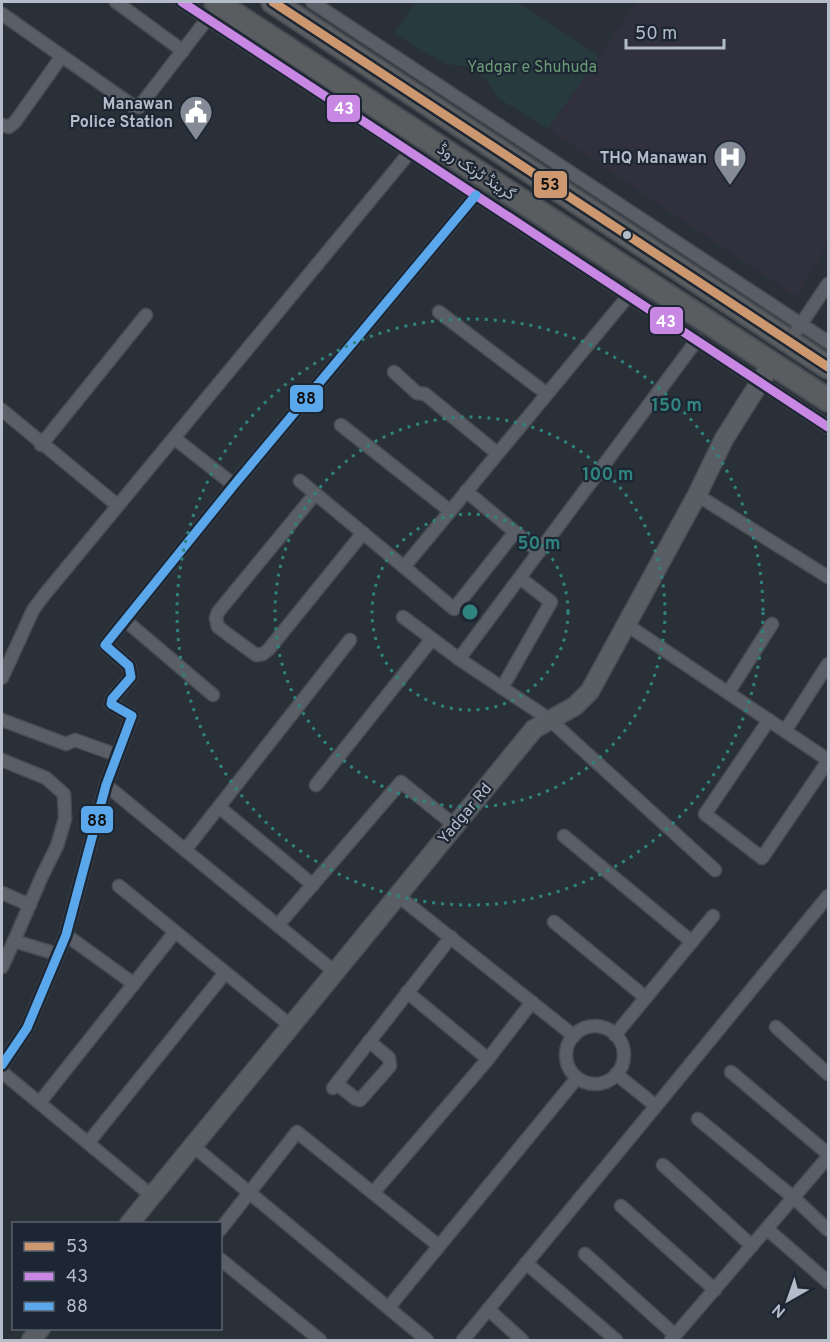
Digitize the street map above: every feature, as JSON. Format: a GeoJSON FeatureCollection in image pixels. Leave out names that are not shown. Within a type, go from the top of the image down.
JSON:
{"type":"FeatureCollection","features":[{"type":"Feature","properties":{"kind":"highway","name":"گرینڈ ٹرنک روڈ"},"geometry":{"type":"LineString","coordinates":[[273,2],[446,115],[683,259],[795,333],[828,367]]}},
{"type":"Feature","properties":{"kind":"highway","name":"گرینڈ ٹرنک روڈ"},"geometry":{"type":"LineString","coordinates":[[212,10],[431,141],[765,372],[828,400]]}},
{"type":"Feature","properties":{"kind":"highway"},"geometry":{"type":"LineString","coordinates":[[431,141],[446,115]]}},
{"type":"Feature","properties":{"kind":"street"},"geometry":{"type":"LineString","coordinates":[[116,2],[183,51]]}},
{"type":"Feature","properties":{"kind":"street"},"geometry":{"type":"LineString","coordinates":[[182,2],[212,10],[410,152],[697,340],[765,372],[828,427]]}},
{"type":"Feature","properties":{"kind":"street"},"geometry":{"type":"LineString","coordinates":[[312,2],[683,259]]}},
{"type":"Feature","properties":{"kind":"street"},"geometry":{"type":"LineString","coordinates":[[2,14],[133,106],[139,107],[212,10]]}},
{"type":"Feature","properties":{"kind":"street"},"geometry":{"type":"LineString","coordinates":[[2,125],[9,127],[15,122],[62,56]]}},
{"type":"Feature","properties":{"kind":"street"},"geometry":{"type":"LineString","coordinates":[[2,678],[33,610],[117,505],[410,152]]}},
{"type":"Feature","properties":{"kind":"street"},"geometry":{"type":"LineString","coordinates":[[2,1065],[27,1028],[66,935],[106,785],[132,716],[111,704],[112,699],[131,677],[129,666],[105,645],[234,485],[476,195]]}},
{"type":"Feature","properties":{"kind":"street"},"geometry":{"type":"LineString","coordinates":[[828,284],[795,333],[828,342]]}},
{"type":"Feature","properties":{"kind":"street"},"geometry":{"type":"LineString","coordinates":[[404,567],[629,295]]}},
{"type":"Feature","properties":{"kind":"street"},"geometry":{"type":"LineString","coordinates":[[439,312],[547,394]]}},
{"type":"Feature","properties":{"kind":"street"},"geometry":{"type":"LineString","coordinates":[[41,445],[147,315]]}},
{"type":"Feature","properties":{"kind":"street"},"geometry":{"type":"LineString","coordinates":[[459,659],[697,340]]}},
{"type":"Feature","properties":{"kind":"street"},"geometry":{"type":"LineString","coordinates":[[394,372],[417,393],[425,394],[497,453]]}},
{"type":"Feature","properties":{"kind":"street","name":"Yadgar Rd"},"geometry":{"type":"LineString","coordinates":[[131,1222],[534,729],[575,706],[590,691],[697,495],[724,439],[765,372]]}},
{"type":"Feature","properties":{"kind":"street"},"geometry":{"type":"LineString","coordinates":[[2,410],[41,445],[117,505]]}},
{"type":"Feature","properties":{"kind":"street"},"geometry":{"type":"LineString","coordinates":[[341,425],[450,511]]}},
{"type":"Feature","properties":{"kind":"street"},"geometry":{"type":"LineString","coordinates":[[174,438],[234,485]]}},
{"type":"Feature","properties":{"kind":"street"},"geometry":{"type":"LineString","coordinates":[[300,481],[454,609],[515,532]]}},
{"type":"Feature","properties":{"kind":"street"},"geometry":{"type":"LineString","coordinates":[[466,491],[539,552]]}},
{"type":"Feature","properties":{"kind":"street"},"geometry":{"type":"LineString","coordinates":[[315,494],[218,612],[216,618],[218,627],[256,656],[263,654],[363,533]]}},
{"type":"Feature","properties":{"kind":"street"},"geometry":{"type":"LineString","coordinates":[[697,495],[828,578]]}},
{"type":"Feature","properties":{"kind":"street"},"geometry":{"type":"LineString","coordinates":[[502,688],[551,602],[520,578]]}},
{"type":"Feature","properties":{"kind":"street"},"geometry":{"type":"LineString","coordinates":[[403,617],[459,659],[549,719],[715,870]]}},
{"type":"Feature","properties":{"kind":"street"},"geometry":{"type":"LineString","coordinates":[[126,621],[213,695]]}},
{"type":"Feature","properties":{"kind":"street"},"geometry":{"type":"LineString","coordinates":[[728,693],[772,624]]}},
{"type":"Feature","properties":{"kind":"street"},"geometry":{"type":"LineString","coordinates":[[627,625],[769,720],[828,760],[762,858],[705,814],[769,720]]}},
{"type":"Feature","properties":{"kind":"street"},"geometry":{"type":"LineString","coordinates":[[316,785],[432,639]]}},
{"type":"Feature","properties":{"kind":"street"},"geometry":{"type":"LineString","coordinates":[[185,850],[350,640]]}},
{"type":"Feature","properties":{"kind":"street"},"geometry":{"type":"LineString","coordinates":[[785,731],[828,664]]}},
{"type":"Feature","properties":{"kind":"street"},"geometry":{"type":"LineString","coordinates":[[2,720],[66,744],[75,740],[117,755]]}},
{"type":"Feature","properties":{"kind":"street"},"geometry":{"type":"LineString","coordinates":[[2,760],[46,778],[64,794],[65,819],[57,846],[2,968]]}},
{"type":"Feature","properties":{"kind":"street"},"geometry":{"type":"LineString","coordinates":[[278,925],[401,782],[454,825]]}},
{"type":"Feature","properties":{"kind":"street"},"geometry":{"type":"LineString","coordinates":[[106,785],[335,972]]}},
{"type":"Feature","properties":{"kind":"street"},"geometry":{"type":"LineString","coordinates":[[219,807],[313,885]]}},
{"type":"Feature","properties":{"kind":"street"},"geometry":{"type":"LineString","coordinates":[[564,836],[692,942]]}},
{"type":"Feature","properties":{"kind":"street"},"geometry":{"type":"LineString","coordinates":[[119,886],[291,1026]]}},
{"type":"Feature","properties":{"kind":"street"},"geometry":{"type":"LineString","coordinates":[[2,893],[30,905]]}},
{"type":"Feature","properties":{"kind":"street"},"geometry":{"type":"LineString","coordinates":[[397,895],[573,1036]]}},
{"type":"Feature","properties":{"kind":"street"},"geometry":{"type":"LineString","coordinates":[[463,1341],[828,896]]}},
{"type":"Feature","properties":{"kind":"street"},"geometry":{"type":"LineString","coordinates":[[615,1035],[713,916]]}},
{"type":"Feature","properties":{"kind":"street"},"geometry":{"type":"LineString","coordinates":[[554,922],[645,997]]}},
{"type":"Feature","properties":{"kind":"street"},"geometry":{"type":"LineString","coordinates":[[40,1102],[175,932]]}},
{"type":"Feature","properties":{"kind":"street"},"geometry":{"type":"LineString","coordinates":[[66,935],[134,984]]}},
{"type":"Feature","properties":{"kind":"street"},"geometry":{"type":"LineString","coordinates":[[369,1041],[389,1058],[390,1066],[360,1100],[335,1086],[369,1041],[407,992],[451,937]]}},
{"type":"Feature","properties":{"kind":"street"},"geometry":{"type":"LineString","coordinates":[[14,940],[57,954]]}},
{"type":"Feature","properties":{"kind":"street"},"geometry":{"type":"LineString","coordinates":[[88,1143],[225,973]]}},
{"type":"Feature","properties":{"kind":"street"},"geometry":{"type":"LineString","coordinates":[[407,992],[488,1059]]}},
{"type":"Feature","properties":{"kind":"street"},"geometry":{"type":"LineString","coordinates":[[373,1193],[488,1059],[532,1002]]}},
{"type":"Feature","properties":{"kind":"street"},"geometry":{"type":"LineString","coordinates":[[599,1027],[615,1035],[620,1042],[623,1059],[616,1074],[602,1083],[593,1084],[577,1078],[570,1071],[567,1062],[568,1043],[573,1036],[581,1030],[599,1027]]}},
{"type":"Feature","properties":{"kind":"street"},"geometry":{"type":"LineString","coordinates":[[776,1027],[828,1074]]}},
{"type":"Feature","properties":{"kind":"street"},"geometry":{"type":"LineString","coordinates":[[2,1072],[152,1196]]}},
{"type":"Feature","properties":{"kind":"street"},"geometry":{"type":"LineString","coordinates":[[585,1254],[673,1338],[828,1156],[731,1072]]}},
{"type":"Feature","properties":{"kind":"street"},"geometry":{"type":"LineString","coordinates":[[616,1074],[656,1106]]}},
{"type":"Feature","properties":{"kind":"street"},"geometry":{"type":"LineString","coordinates":[[389,1307],[577,1078]]}},
{"type":"Feature","properties":{"kind":"street"},"geometry":{"type":"LineString","coordinates":[[698,1119],[794,1198],[828,1230]]}},
{"type":"Feature","properties":{"kind":"street"},"geometry":{"type":"LineString","coordinates":[[222,1227],[297,1132],[439,1246]]}},
{"type":"Feature","properties":{"kind":"street"},"geometry":{"type":"LineString","coordinates":[[193,1146],[427,1341]]}},
{"type":"Feature","properties":{"kind":"street"},"geometry":{"type":"LineString","coordinates":[[663,1164],[752,1246]]}},
{"type":"Feature","properties":{"kind":"street"},"geometry":{"type":"LineString","coordinates":[[621,1206],[715,1290]]}},
{"type":"Feature","properties":{"kind":"street"},"geometry":{"type":"LineString","coordinates":[[767,1229],[828,1282]]}},
{"type":"Feature","properties":{"kind":"street"},"geometry":{"type":"LineString","coordinates":[[222,1261],[320,1341]]}},
{"type":"Feature","properties":{"kind":"street"},"geometry":{"type":"LineString","coordinates":[[526,1263],[616,1341]]}},
{"type":"Feature","properties":{"kind":"street"},"geometry":{"type":"LineString","coordinates":[[488,1309],[522,1341]]}},
{"type":"Feature","properties":{"kind":"shaded area","name":"THQ Manawan"},"geometry":{"type":"Polygon","coordinates":[[[637,2],[828,2],[828,244],[796,297],[548,129],[637,2]]]}},
{"type":"Feature","properties":{"kind":"green space","name":"Yadgar e Shuhuda"},"geometry":{"type":"Polygon","coordinates":[[[415,2],[516,2],[599,56],[548,129],[498,98],[487,80],[470,67],[445,64],[394,33],[415,2]]]}},
{"type":"Feature","properties":{"kind":"transit line","name":"43"},"geometry":{"type":"LineString","coordinates":[[182,2],[828,427]]}},
{"type":"Feature","properties":{"kind":"transit line","name":"53"},"geometry":{"type":"LineString","coordinates":[[273,2],[828,367]]}},
{"type":"Feature","properties":{"kind":"transit line","name":"88"},"geometry":{"type":"LineString","coordinates":[[2,1065],[27,1028],[66,935],[106,785],[132,716],[111,704],[112,699],[131,677],[129,666],[105,645],[234,485],[476,195]]}},
{"type":"Feature","properties":{"kind":"place","name":"Manawan Police Station"},"geometry":{"type":"Point","coordinates":[196,141]}},
{"type":"Feature","properties":{"kind":"place","name":"THQ Manawan"},"geometry":{"type":"Point","coordinates":[730,186]}}]}
